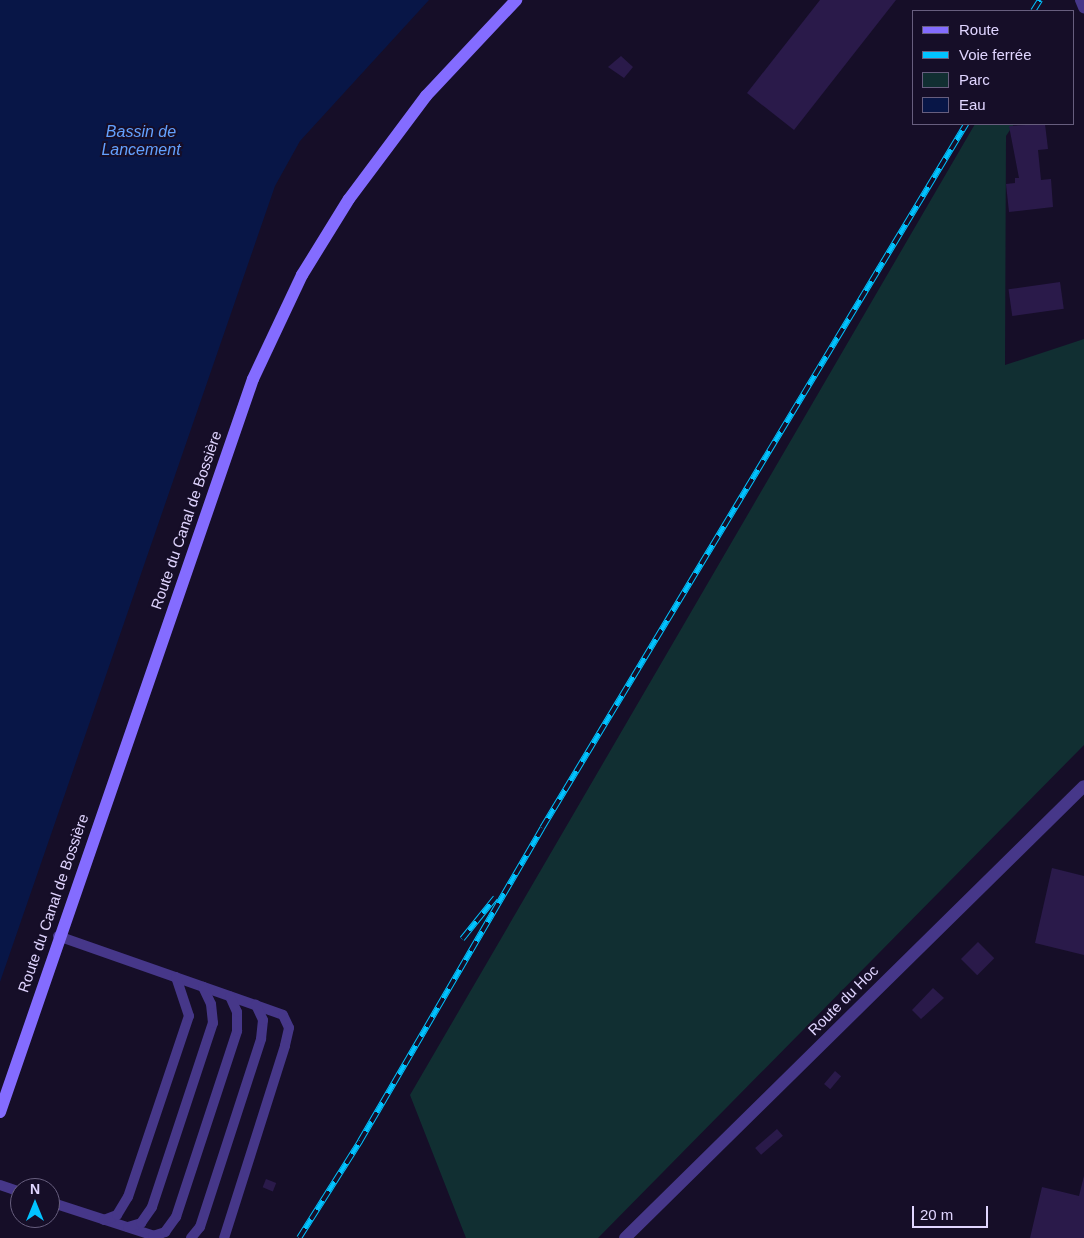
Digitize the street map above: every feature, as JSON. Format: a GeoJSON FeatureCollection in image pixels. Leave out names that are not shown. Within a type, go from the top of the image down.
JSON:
{"type":"FeatureCollection","features":[{"type":"Feature","properties":{"kind":"street","name":"Route du Canal de Bossière"},"geometry":{"type":"LineString","coordinates":[[0,1112],[58,936],[253,379],[302,276],[349,199],[426,96],[516,0]]}},
{"type":"Feature","properties":{"kind":"street"},"geometry":{"type":"LineString","coordinates":[[1081,0],[1084,7]]}},
{"type":"Feature","properties":{"kind":"street","name":"Route du Hoc"},"geometry":{"type":"LineString","coordinates":[[625,1238],[1084,786]]}},
{"type":"Feature","properties":{"kind":"lane"},"geometry":{"type":"LineString","coordinates":[[58,936],[283,1015],[289,1028],[224,1238]]}},
{"type":"Feature","properties":{"kind":"lane"},"geometry":{"type":"LineString","coordinates":[[104,1220],[117,1215],[128,1197],[189,1016],[176,977]]}},
{"type":"Feature","properties":{"kind":"lane"},"geometry":{"type":"LineString","coordinates":[[128,1228],[141,1223],[152,1208],[213,1023],[211,1004],[203,987]]}},
{"type":"Feature","properties":{"kind":"lane"},"geometry":{"type":"LineString","coordinates":[[60,1205],[157,1237],[165,1232],[176,1217],[237,1031],[237,1012],[230,996]]}},
{"type":"Feature","properties":{"kind":"lane"},"geometry":{"type":"LineString","coordinates":[[191,1238],[200,1227],[262,1039],[263,1020],[256,1005]]}},
{"type":"Feature","properties":{"kind":"green space"},"geometry":{"type":"Polygon","coordinates":[[[974,125],[1013,125],[1006,136],[1005,365],[1084,339],[1084,745],[598,1238],[466,1238],[410,1095],[974,125]]]}},
{"type":"Feature","properties":{"kind":"water","name":"Bassin de Lancement"},"geometry":{"type":"Polygon","coordinates":[[[0,0],[429,0],[300,141],[275,186],[0,982],[0,0]]]}},
{"type":"Feature","properties":{"kind":"building"},"geometry":{"type":"Polygon","coordinates":[[[820,0],[896,0],[794,130],[747,93],[820,0]]]}},
{"type":"Feature","properties":{"kind":"building"},"geometry":{"type":"Polygon","coordinates":[[[621,56],[633,67],[624,78],[608,67],[621,56]]]}},
{"type":"Feature","properties":{"kind":"building"},"geometry":{"type":"Polygon","coordinates":[[[1045,125],[1048,149],[1038,150],[1041,180],[1051,179],[1053,207],[1009,212],[1006,184],[1015,183],[1015,178],[1019,178],[1009,126],[1045,125]]]}},
{"type":"Feature","properties":{"kind":"building"},"geometry":{"type":"Polygon","coordinates":[[[1060,282],[1064,309],[1012,316],[1009,289],[1060,282]]]}},
{"type":"Feature","properties":{"kind":"building"},"geometry":{"type":"Polygon","coordinates":[[[1052,868],[1084,876],[1084,955],[1035,943],[1052,868]]]}},
{"type":"Feature","properties":{"kind":"building"},"geometry":{"type":"Polygon","coordinates":[[[978,942],[994,958],[977,975],[961,959],[978,942]]]}},
{"type":"Feature","properties":{"kind":"building"},"geometry":{"type":"Polygon","coordinates":[[[933,988],[944,998],[921,1019],[912,1010],[933,988]]]}},
{"type":"Feature","properties":{"kind":"building"},"geometry":{"type":"Polygon","coordinates":[[[835,1071],[841,1076],[830,1089],[824,1084],[835,1071]]]}},
{"type":"Feature","properties":{"kind":"building"},"geometry":{"type":"Polygon","coordinates":[[[777,1129],[783,1136],[761,1155],[755,1148],[777,1129]]]}},
{"type":"Feature","properties":{"kind":"building"},"geometry":{"type":"Polygon","coordinates":[[[1084,1176],[1084,1238],[1030,1238],[1042,1187],[1079,1196],[1084,1176]]]}},
{"type":"Feature","properties":{"kind":"building"},"geometry":{"type":"Polygon","coordinates":[[[266,1179],[276,1183],[273,1191],[263,1187],[266,1179]]]}},
{"type":"Feature","properties":{"kind":"railway"},"geometry":{"type":"LineString","coordinates":[[1034,10],[1040,0]]}},
{"type":"Feature","properties":{"kind":"railway"},"geometry":{"type":"LineString","coordinates":[[299,1238],[360,1141],[542,828],[965,125]]}},
{"type":"Feature","properties":{"kind":"railway"},"geometry":{"type":"LineString","coordinates":[[462,939],[495,898]]}}]}
